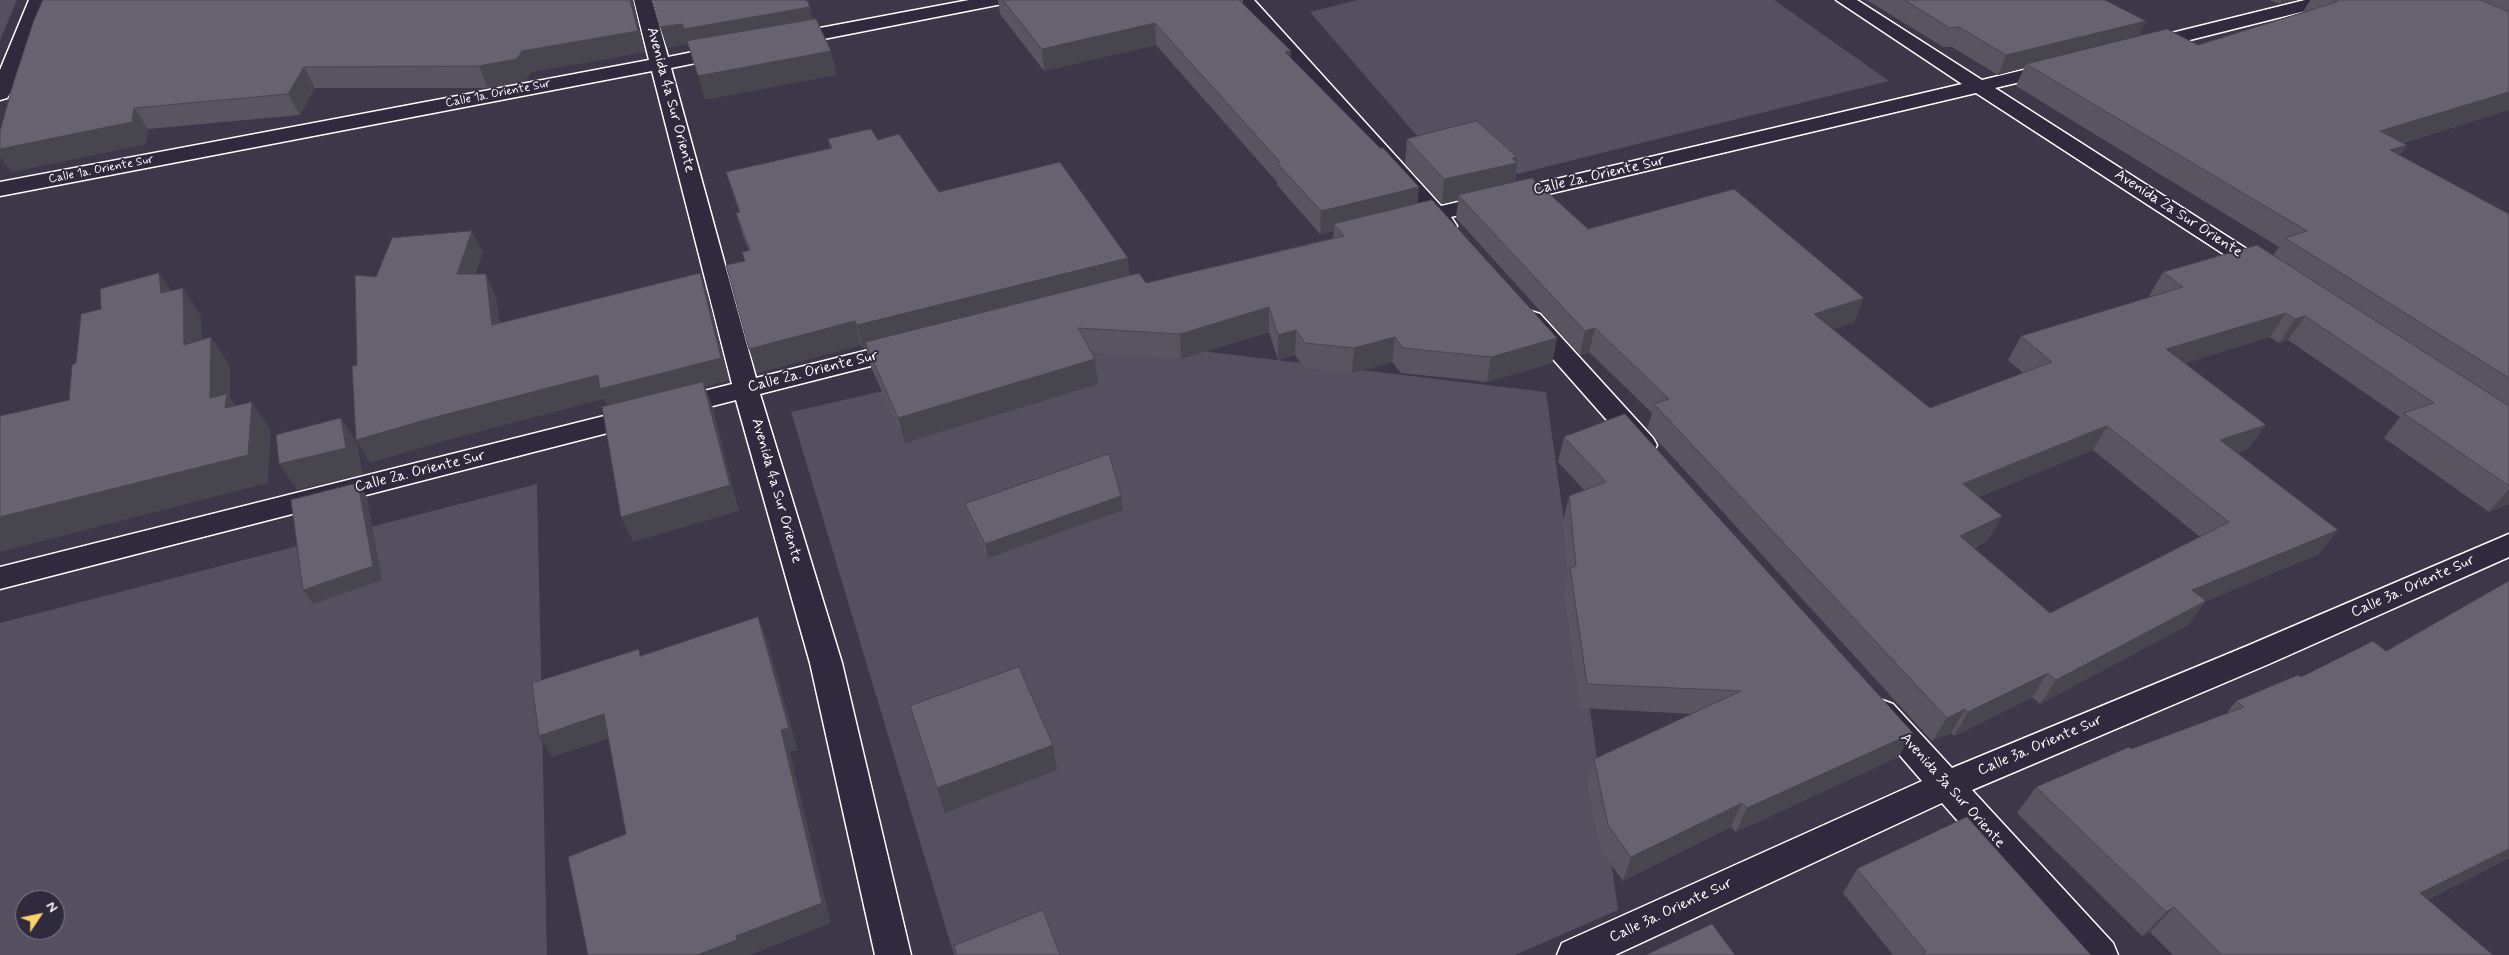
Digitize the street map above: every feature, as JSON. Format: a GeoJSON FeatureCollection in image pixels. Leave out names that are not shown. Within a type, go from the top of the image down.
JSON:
{"type":"FeatureCollection","features":[{"type":"Feature","properties":{"kind":"street"},"geometry":{"type":"LineString","coordinates":[[0,94],[38,0]]}},
{"type":"Feature","properties":{"kind":"street","name":"Avenida 4a Sur Oriente"},"geometry":{"type":"LineString","coordinates":[[644,0],[746,389],[826,663],[892,955]]}},
{"type":"Feature","properties":{"kind":"street","name":"Calle 1a. Oriente Sur"},"geometry":{"type":"LineString","coordinates":[[0,189],[661,63],[909,19],[997,0]]}},
{"type":"Feature","properties":{"kind":"street"},"geometry":{"type":"LineString","coordinates":[[1244,0],[1465,246]]}},
{"type":"Feature","properties":{"kind":"street","name":"Avenida 2a Sur Oriente"},"geometry":{"type":"LineString","coordinates":[[1845,0],[2283,283]]}},
{"type":"Feature","properties":{"kind":"street"},"geometry":{"type":"LineString","coordinates":[[2126,50],[2327,0]]}},
{"type":"Feature","properties":{"kind":"street","name":"Calle 2a. Oriente Sur"},"geometry":{"type":"LineString","coordinates":[[1387,226],[1982,87],[2078,62]]}},
{"type":"Feature","properties":{"kind":"street"},"geometry":{"type":"LineString","coordinates":[[1516,302],[1662,466]]}},
{"type":"Feature","properties":{"kind":"street","name":"Calle 2a. Oriente Sur"},"geometry":{"type":"LineString","coordinates":[[0,578],[928,343]]}},
{"type":"Feature","properties":{"kind":"street","name":"Calle 3a. Oriente Sur"},"geometry":{"type":"LineString","coordinates":[[1576,955],[1947,785],[2258,655],[2509,545]]}},
{"type":"Feature","properties":{"kind":"street","name":"Avenida 3a Sur Oriente"},"geometry":{"type":"LineString","coordinates":[[1867,696],[2100,955]]}},
{"type":"Feature","properties":{"kind":"shaded area"},"geometry":{"type":"Polygon","coordinates":[[[0,0],[17,0],[0,40],[0,0]]]}},
{"type":"Feature","properties":{"kind":"shaded area"},"geometry":{"type":"Polygon","coordinates":[[[1358,0],[1774,0],[1889,81],[1462,188],[1310,12],[1358,0]]]}},
{"type":"Feature","properties":{"kind":"shaded area"},"geometry":{"type":"Polygon","coordinates":[[[1107,340],[1546,392],[1618,910],[1515,955],[954,955],[791,412],[1107,340]]]}},
{"type":"Feature","properties":{"kind":"shaded area"},"geometry":{"type":"Polygon","coordinates":[[[537,484],[547,955],[0,955],[0,623],[537,484]]]}},
{"type":"Feature","properties":{"kind":"building"},"geometry":{"type":"Polygon","coordinates":[[[43,0],[630,0],[638,31],[522,51],[517,59],[479,66],[304,67],[288,94],[134,108],[132,122],[0,149],[0,131],[14,81],[34,20],[43,0]]]}},
{"type":"Feature","properties":{"kind":"building"},"geometry":{"type":"Polygon","coordinates":[[[653,0],[807,0],[810,7],[684,29],[682,24],[660,27],[653,0]]]}},
{"type":"Feature","properties":{"kind":"building"},"geometry":{"type":"Polygon","coordinates":[[[1003,0],[1239,0],[1291,51],[1285,52],[1380,148],[1383,148],[1419,187],[1321,211],[1277,163],[1280,162],[1155,23],[1042,49],[1003,0]]]}},
{"type":"Feature","properties":{"kind":"building"},"geometry":{"type":"Polygon","coordinates":[[[1905,0],[2105,0],[2146,21],[2006,55],[1959,27],[1950,28],[1905,0]]]}},
{"type":"Feature","properties":{"kind":"building"},"geometry":{"type":"Polygon","coordinates":[[[2334,0],[2481,0],[2509,12],[2509,92],[2380,131],[2407,145],[2390,150],[2509,214],[2509,378],[2285,238],[2307,231],[2026,64],[2167,29],[2198,45],[2337,2],[2334,0]]]}},
{"type":"Feature","properties":{"kind":"building"},"geometry":{"type":"Polygon","coordinates":[[[816,19],[831,51],[698,76],[687,41],[816,19]]]}},
{"type":"Feature","properties":{"kind":"building"},"geometry":{"type":"Polygon","coordinates":[[[1477,121],[1517,157],[1512,158],[1517,163],[1444,179],[1407,139],[1477,121]]]}},
{"type":"Feature","properties":{"kind":"building"},"geometry":{"type":"Polygon","coordinates":[[[871,129],[878,140],[899,134],[939,192],[1060,162],[1128,258],[857,325],[855,321],[749,349],[726,265],[745,261],[742,252],[750,250],[736,213],[740,212],[726,172],[832,148],[828,139],[871,129]]]}},
{"type":"Feature","properties":{"kind":"building"},"geometry":{"type":"Polygon","coordinates":[[[1532,178],[1588,229],[1734,189],[1864,298],[1814,314],[1930,408],[2052,362],[2021,336],[2183,287],[2163,272],[2257,245],[2509,406],[2509,486],[2403,413],[2434,403],[2305,316],[2295,319],[2286,313],[2166,349],[2266,425],[2220,440],[2338,530],[2192,590],[2206,601],[2056,680],[2048,673],[1968,712],[1965,709],[1947,718],[1654,404],[1669,399],[1595,328],[1585,331],[1458,195],[1532,178]],[[2107,426],[1963,484],[2002,516],[1960,536],[2050,613],[2229,522],[2107,426]]]}},
{"type":"Feature","properties":{"kind":"building"},"geometry":{"type":"Polygon","coordinates":[[[1432,200],[1557,338],[1491,357],[1403,348],[1395,337],[1354,348],[1305,343],[1296,330],[1278,335],[1269,307],[1180,334],[1078,328],[1095,359],[898,418],[865,342],[1139,273],[1146,283],[1344,236],[1334,224],[1432,200]]]}},
{"type":"Feature","properties":{"kind":"building"},"geometry":{"type":"Polygon","coordinates":[[[472,231],[457,274],[486,274],[492,325],[700,273],[721,358],[600,389],[598,375],[432,418],[356,440],[352,366],[357,365],[355,275],[376,277],[392,238],[472,231]]]}},
{"type":"Feature","properties":{"kind":"building"},"geometry":{"type":"Polygon","coordinates":[[[159,273],[161,293],[183,288],[184,345],[211,337],[210,398],[227,394],[225,408],[252,402],[248,455],[0,517],[0,416],[69,400],[72,365],[76,363],[81,314],[101,309],[100,289],[159,273]]]}},
{"type":"Feature","properties":{"kind":"building"},"geometry":{"type":"Polygon","coordinates":[[[703,382],[730,485],[621,517],[602,407],[703,382]]]}},
{"type":"Feature","properties":{"kind":"building"},"geometry":{"type":"Polygon","coordinates":[[[1625,414],[1913,733],[1747,808],[1742,803],[1631,857],[1608,825],[1594,759],[1741,691],[1587,684],[1570,568],[1576,566],[1569,496],[1606,482],[1564,437],[1625,414]]]}},
{"type":"Feature","properties":{"kind":"building"},"geometry":{"type":"Polygon","coordinates":[[[341,418],[346,448],[279,464],[276,435],[341,418]]]}},
{"type":"Feature","properties":{"kind":"building"},"geometry":{"type":"Polygon","coordinates":[[[1109,454],[1121,496],[985,544],[965,504],[1109,454]]]}},
{"type":"Feature","properties":{"kind":"building"},"geometry":{"type":"Polygon","coordinates":[[[358,483],[373,566],[303,590],[291,500],[358,483]]]}},
{"type":"Feature","properties":{"kind":"building"},"geometry":{"type":"Polygon","coordinates":[[[2509,581],[2509,849],[2420,893],[2493,955],[2222,955],[2174,907],[2166,912],[2036,787],[2129,747],[2131,749],[2244,707],[2236,701],[2298,675],[2301,677],[2373,641],[2386,651],[2509,581]]]}},
{"type":"Feature","properties":{"kind":"building"},"geometry":{"type":"Polygon","coordinates":[[[758,617],[789,728],[781,730],[822,903],[736,936],[737,940],[697,955],[588,955],[568,857],[626,834],[604,714],[539,736],[532,683],[639,649],[640,656],[758,617]]]}},
{"type":"Feature","properties":{"kind":"building"},"geometry":{"type":"Polygon","coordinates":[[[1019,667],[1053,745],[937,788],[910,706],[1019,667]]]}},
{"type":"Feature","properties":{"kind":"building"},"geometry":{"type":"Polygon","coordinates":[[[1967,817],[2091,955],[1921,955],[1926,952],[1857,869],[1967,817]]]}},
{"type":"Feature","properties":{"kind":"building"},"geometry":{"type":"Polygon","coordinates":[[[1043,910],[1060,955],[957,955],[954,946],[1043,910]]]}},
{"type":"Feature","properties":{"kind":"building"},"geometry":{"type":"Polygon","coordinates":[[[1712,924],[1735,955],[1646,955],[1712,924]]]}}]}
